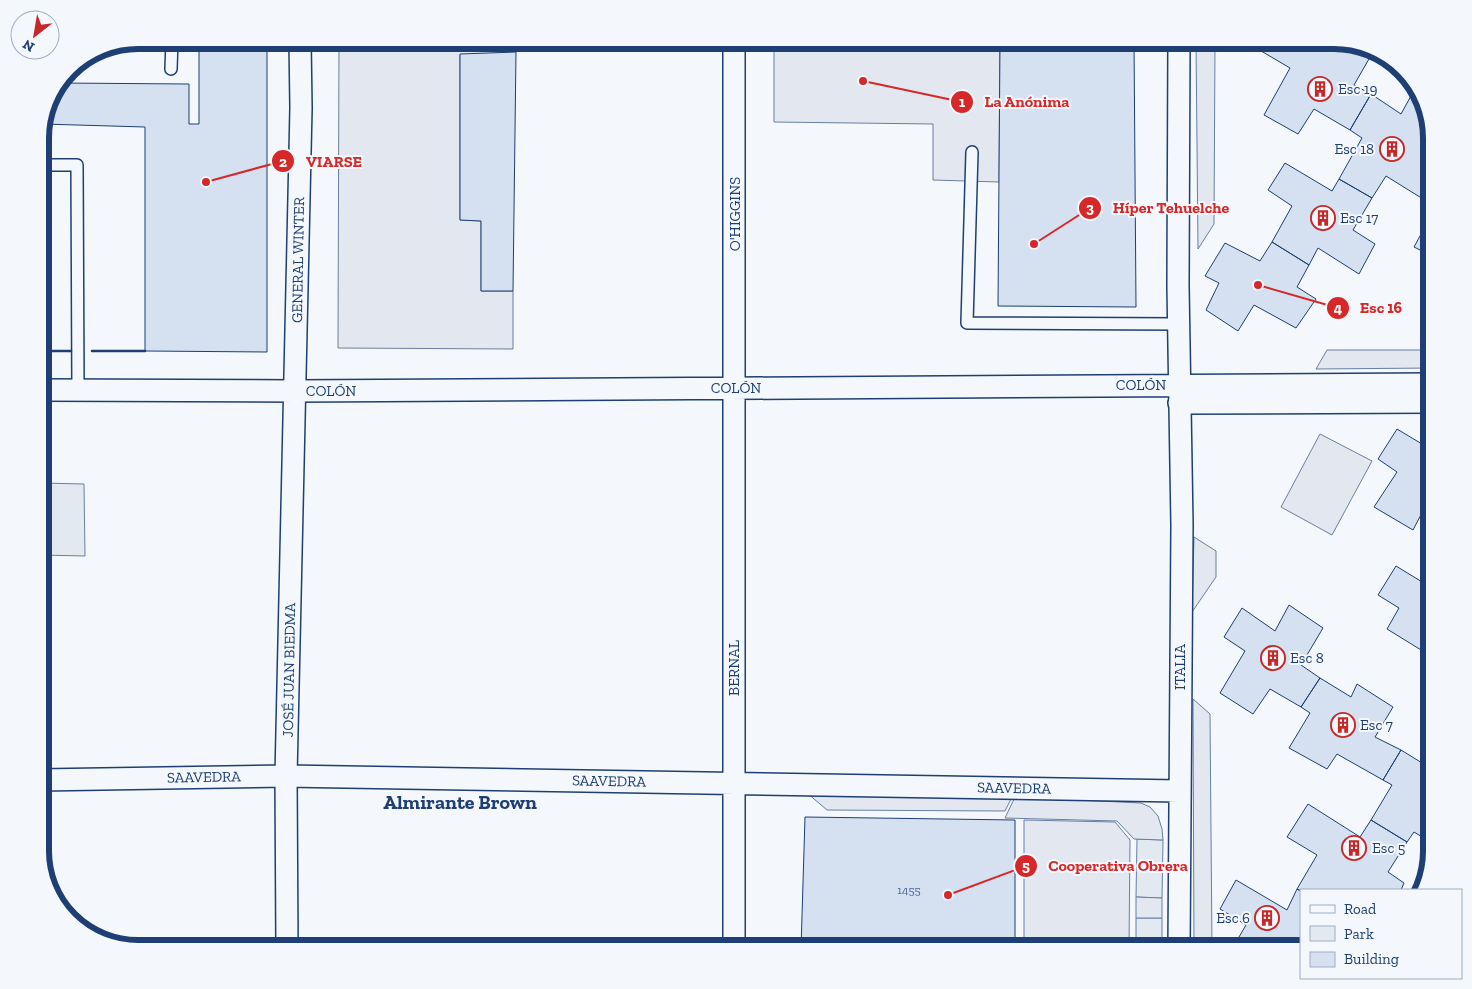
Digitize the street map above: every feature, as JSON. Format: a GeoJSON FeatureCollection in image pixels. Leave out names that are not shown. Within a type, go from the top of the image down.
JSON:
{"type":"FeatureCollection","features":[{"type":"Feature","properties":{"kind":"street","name":"GENERAL WINTER"},"geometry":{"type":"LineString","coordinates":[[296,391],[301,108],[300,49]]}},
{"type":"Feature","properties":{"kind":"street","name":"O'HIGGINS"},"geometry":{"type":"LineString","coordinates":[[734,49],[735,388]]}},
{"type":"Feature","properties":{"kind":"street","name":"ITALIA"},"geometry":{"type":"LineString","coordinates":[[1178,940],[1182,526],[1179,394],[1179,49]]}},
{"type":"Feature","properties":{"kind":"street","name":"COLÓN"},"geometry":{"type":"LineString","coordinates":[[1179,394],[1423,384]]}},
{"type":"Feature","properties":{"kind":"street","name":"COLÓN"},"geometry":{"type":"LineString","coordinates":[[49,390],[296,391],[735,388],[1179,394],[1423,402]]}},
{"type":"Feature","properties":{"kind":"street","name":"BERNAL"},"geometry":{"type":"LineString","coordinates":[[734,940],[735,388]]}},
{"type":"Feature","properties":{"kind":"street","name":"JOSÉ JUAN BIEDMA"},"geometry":{"type":"LineString","coordinates":[[287,940],[286,776],[296,391]]}},
{"type":"Feature","properties":{"kind":"street","name":"SAAVEDRA"},"geometry":{"type":"LineString","coordinates":[[49,780],[286,776],[1179,791]]}},
{"type":"Feature","properties":{"kind":"lane"},"geometry":{"type":"LineString","coordinates":[[171,69],[172,49]]}},
{"type":"Feature","properties":{"kind":"lane"},"geometry":{"type":"LineString","coordinates":[[972,152],[968,323],[1179,324]]}},
{"type":"Feature","properties":{"kind":"lane"},"geometry":{"type":"LineString","coordinates":[[49,165],[77,166],[78,390]]}},
{"type":"Feature","properties":{"kind":"green space"},"geometry":{"type":"Polygon","coordinates":[[[49,483],[84,484],[85,556],[49,555],[49,483]]]}},
{"type":"Feature","properties":{"kind":"green space"},"geometry":{"type":"Polygon","coordinates":[[[1137,839],[1163,840],[1162,898],[1136,897],[1137,839]]]}},
{"type":"Feature","properties":{"kind":"green space"},"geometry":{"type":"Polygon","coordinates":[[[1136,918],[1162,918],[1162,940],[1136,940],[1136,918]]]}},
{"type":"Feature","properties":{"kind":"shaded area"},"geometry":{"type":"Polygon","coordinates":[[[339,49],[516,49],[516,52],[460,55],[460,220],[481,221],[481,291],[513,291],[513,349],[338,348],[339,49]]]}},
{"type":"Feature","properties":{"kind":"shaded area"},"geometry":{"type":"Polygon","coordinates":[[[774,49],[1000,49],[999,182],[933,180],[933,124],[774,122],[774,49]]]}},
{"type":"Feature","properties":{"kind":"shaded area"},"geometry":{"type":"Polygon","coordinates":[[[1196,49],[1215,49],[1214,224],[1198,249],[1196,49]]]}},
{"type":"Feature","properties":{"kind":"shaded area"},"geometry":{"type":"Polygon","coordinates":[[[1327,350],[1423,350],[1423,368],[1316,369],[1327,350]]]}},
{"type":"Feature","properties":{"kind":"shaded area"},"geometry":{"type":"Polygon","coordinates":[[[1320,434],[1372,461],[1332,535],[1281,507],[1320,434]]]}},
{"type":"Feature","properties":{"kind":"shaded area"},"geometry":{"type":"Polygon","coordinates":[[[1194,537],[1216,551],[1216,577],[1192,612],[1194,537]]]}},
{"type":"Feature","properties":{"kind":"shaded area"},"geometry":{"type":"Polygon","coordinates":[[[1193,699],[1210,714],[1212,940],[1194,940],[1193,699]]]}},
{"type":"Feature","properties":{"kind":"shaded area"},"geometry":{"type":"Polygon","coordinates":[[[807,793],[1012,797],[1005,811],[827,810],[807,793]]]}},
{"type":"Feature","properties":{"kind":"shaded area"},"geometry":{"type":"Polygon","coordinates":[[[1015,797],[1141,803],[1150,807],[1158,816],[1163,840],[1134,839],[1117,821],[1005,818],[1015,797]]]}},
{"type":"Feature","properties":{"kind":"shaded area"},"geometry":{"type":"Polygon","coordinates":[[[1024,820],[1115,822],[1130,840],[1129,940],[1024,940],[1024,820]]]}},
{"type":"Feature","properties":{"kind":"shaded area"},"geometry":{"type":"Polygon","coordinates":[[[1136,897],[1162,898],[1162,918],[1136,918],[1136,897]]]}},
{"type":"Feature","properties":{"kind":"building"},"geometry":{"type":"Polygon","coordinates":[[[199,49],[267,49],[267,352],[145,351],[145,127],[50,124],[53,109],[68,83],[189,84],[189,124],[199,124],[199,49]]]}},
{"type":"Feature","properties":{"kind":"building"},"geometry":{"type":"Polygon","coordinates":[[[1000,49],[1134,49],[1136,307],[998,306],[1000,49]]]}},
{"type":"Feature","properties":{"kind":"building","name":"Esc 19"},"geometry":{"type":"Polygon","coordinates":[[[1258,49],[1334,49],[1363,53],[1370,56],[1354,85],[1371,94],[1350,130],[1314,109],[1298,134],[1264,115],[1290,68],[1258,49]]]}},
{"type":"Feature","properties":{"kind":"building"},"geometry":{"type":"Polygon","coordinates":[[[516,52],[513,291],[481,291],[481,221],[460,220],[460,54],[516,52]]]}},
{"type":"Feature","properties":{"kind":"building","name":"Esc 18"},"geometry":{"type":"Polygon","coordinates":[[[1371,94],[1401,114],[1412,95],[1420,115],[1422,126],[1423,199],[1386,176],[1372,198],[1339,179],[1362,138],[1350,130],[1371,94]]]}},
{"type":"Feature","properties":{"kind":"building","name":"Esc 17"},"geometry":{"type":"Polygon","coordinates":[[[1285,163],[1332,191],[1339,179],[1372,198],[1353,230],[1375,244],[1359,274],[1318,248],[1309,265],[1272,242],[1292,206],[1268,190],[1285,163]]]}},
{"type":"Feature","properties":{"kind":"building"},"geometry":{"type":"Polygon","coordinates":[[[1423,230],[1423,252],[1414,247],[1423,230]]]}},
{"type":"Feature","properties":{"kind":"building"},"geometry":{"type":"Polygon","coordinates":[[[1272,242],[1309,265],[1297,287],[1316,299],[1296,328],[1254,305],[1238,331],[1206,310],[1219,283],[1205,276],[1225,243],[1260,261],[1272,242]]]}},
{"type":"Feature","properties":{"kind":"building"},"geometry":{"type":"Polygon","coordinates":[[[49,319],[50,319],[49,351],[49,319]]]}},
{"type":"Feature","properties":{"kind":"building"},"geometry":{"type":"Polygon","coordinates":[[[1397,429],[1423,445],[1423,511],[1413,530],[1374,507],[1397,472],[1378,459],[1397,429]]]}},
{"type":"Feature","properties":{"kind":"building"},"geometry":{"type":"Polygon","coordinates":[[[1396,566],[1423,582],[1423,651],[1387,629],[1399,608],[1378,595],[1396,566]]]}},
{"type":"Feature","properties":{"kind":"building","name":"Esc 8"},"geometry":{"type":"Polygon","coordinates":[[[1289,605],[1323,628],[1301,665],[1320,678],[1301,707],[1270,689],[1253,714],[1220,693],[1245,651],[1224,637],[1242,608],[1275,631],[1289,605]]]}},
{"type":"Feature","properties":{"kind":"building","name":"Esc 7"},"geometry":{"type":"Polygon","coordinates":[[[1320,678],[1351,697],[1357,684],[1393,707],[1375,737],[1401,750],[1383,780],[1337,754],[1327,769],[1289,748],[1310,713],[1301,707],[1320,678]]]}},
{"type":"Feature","properties":{"kind":"building"},"geometry":{"type":"Polygon","coordinates":[[[1401,750],[1423,764],[1423,838],[1414,832],[1407,842],[1371,820],[1392,785],[1383,780],[1401,750]]]}},
{"type":"Feature","properties":{"kind":"building","name":"Esc 5"},"geometry":{"type":"Polygon","coordinates":[[[1308,804],[1360,837],[1371,820],[1407,842],[1388,872],[1404,883],[1401,889],[1300,890],[1297,889],[1317,855],[1287,837],[1308,804]]]}},
{"type":"Feature","properties":{"kind":"building"},"geometry":{"type":"Polygon","coordinates":[[[805,817],[1015,820],[1015,940],[801,940],[805,817]]]}},
{"type":"Feature","properties":{"kind":"building","name":"Esc 6"},"geometry":{"type":"Polygon","coordinates":[[[1236,880],[1287,910],[1297,889],[1300,890],[1300,940],[1237,940],[1246,925],[1220,909],[1236,880]]]}},
{"type":"Feature","properties":{"kind":"wall"},"geometry":{"type":"LineString","coordinates":[[50,351],[71,351]]}},
{"type":"Feature","properties":{"kind":"wall"},"geometry":{"type":"LineString","coordinates":[[92,351],[145,351]]}},
{"type":"Feature","properties":{"kind":"place","name":"La Anónima"},"geometry":{"type":"Point","coordinates":[863,81]}},
{"type":"Feature","properties":{"kind":"place","name":"Esc 19"},"geometry":{"type":"Point","coordinates":[1320,89]}},
{"type":"Feature","properties":{"kind":"place","name":"Esc 18"},"geometry":{"type":"Point","coordinates":[1392,149]}},
{"type":"Feature","properties":{"kind":"place","name":"VIARSE"},"geometry":{"type":"Point","coordinates":[206,182]}},
{"type":"Feature","properties":{"kind":"place","name":"Esc 17"},"geometry":{"type":"Point","coordinates":[1323,218]}},
{"type":"Feature","properties":{"kind":"place","name":"Híper Tehuelche"},"geometry":{"type":"Point","coordinates":[1034,244]}},
{"type":"Feature","properties":{"kind":"place","name":"Esc 16"},"geometry":{"type":"Point","coordinates":[1258,285]}},
{"type":"Feature","properties":{"kind":"place","name":"Esc 8"},"geometry":{"type":"Point","coordinates":[1273,658]}},
{"type":"Feature","properties":{"kind":"place","name":"Esc 7"},"geometry":{"type":"Point","coordinates":[1343,725]}},
{"type":"Feature","properties":{"kind":"place","name":"Esc 5"},"geometry":{"type":"Point","coordinates":[1354,848]}},
{"type":"Feature","properties":{"kind":"place","name":"Cooperativa Obrera"},"geometry":{"type":"Point","coordinates":[948,895]}},
{"type":"Feature","properties":{"kind":"place","name":"Esc 6"},"geometry":{"type":"Point","coordinates":[1267,918]}},
{"type":"Feature","properties":{"kind":"district","name":"Almirante Brown"},"geometry":{"type":"Point","coordinates":[460,802]}}]}
